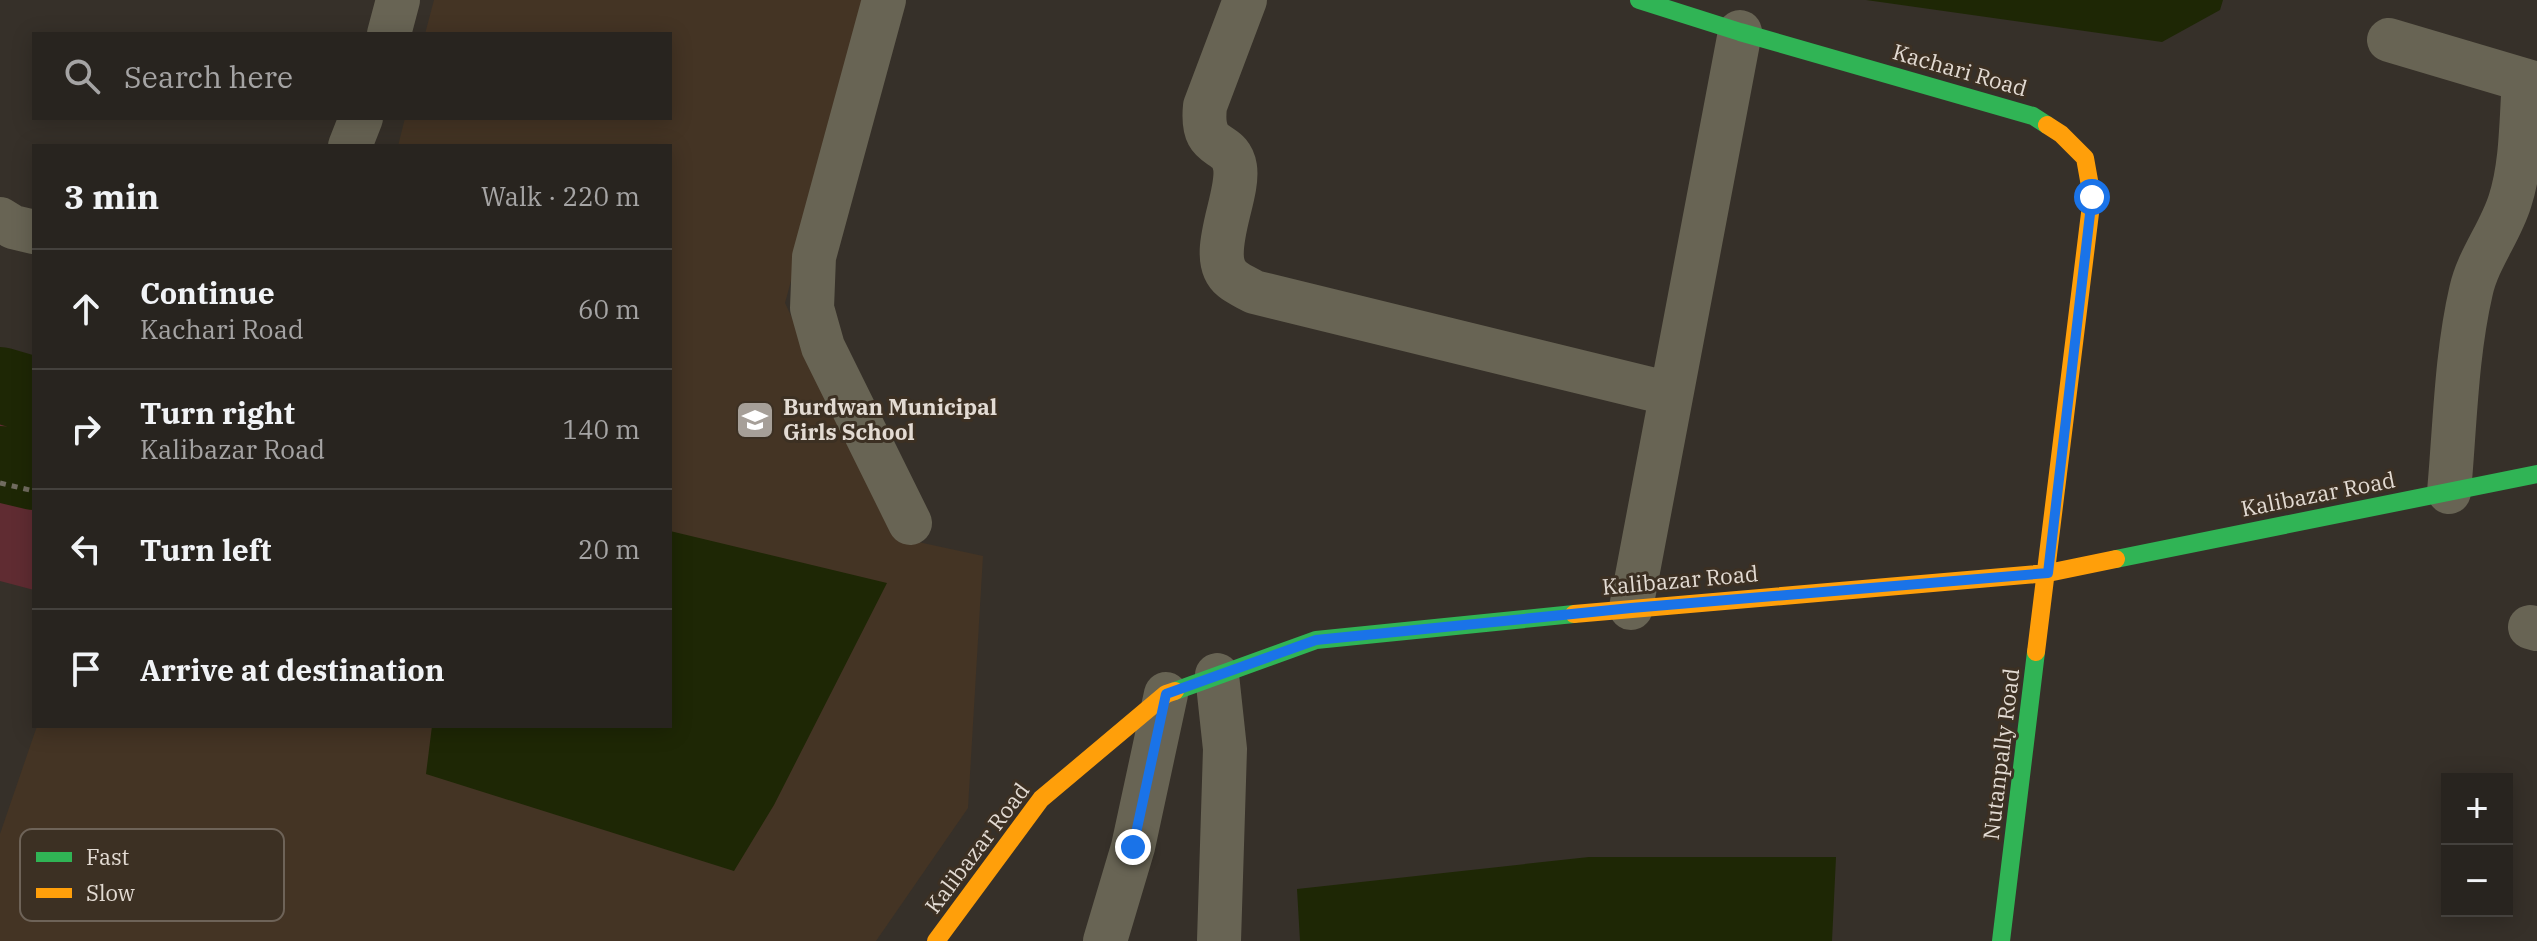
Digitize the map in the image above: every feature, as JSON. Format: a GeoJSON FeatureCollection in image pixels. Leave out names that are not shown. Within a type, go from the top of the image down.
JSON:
{"type":"FeatureCollection","features":[{"type":"Feature","properties":{"kind":"street"},"geometry":{"type":"LineString","coordinates":[[390,32],[398,0]]}},
{"type":"Feature","properties":{"kind":"street"},"geometry":{"type":"LineString","coordinates":[[884,0],[814,257],[812,308],[823,347],[910,523]]}},
{"type":"Feature","properties":{"kind":"street"},"geometry":{"type":"LineString","coordinates":[[1245,0],[1205,106],[1203,123],[1209,139],[1227,151],[1235,163],[1236,181],[1223,240],[1222,261],[1230,278],[1254,292],[1671,394]]}},
{"type":"Feature","properties":{"kind":"street","name":"Kachari Road"},"geometry":{"type":"LineString","coordinates":[[1639,0],[2033,116],[2061,134],[2085,158],[2092,197],[2048,573]]}},
{"type":"Feature","properties":{"kind":"street"},"geometry":{"type":"LineString","coordinates":[[1631,608],[1740,32]]}},
{"type":"Feature","properties":{"kind":"street"},"geometry":{"type":"LineString","coordinates":[[2389,40],[2530,82],[2511,199],[2471,288],[2464,329],[2449,492]]}},
{"type":"Feature","properties":{"kind":"street"},"geometry":{"type":"LineString","coordinates":[[351,144],[360,120]]}},
{"type":"Feature","properties":{"kind":"street"},"geometry":{"type":"LineString","coordinates":[[0,219],[13,227],[32,232]]}},
{"type":"Feature","properties":{"kind":"street","name":"Kalibazar Road"},"geometry":{"type":"LineString","coordinates":[[936,941],[1041,799],[1166,694],[1316,640],[1631,608],[2048,573],[2537,474]]}},
{"type":"Feature","properties":{"kind":"street","name":"Nutanpally Road"},"geometry":{"type":"LineString","coordinates":[[2001,941],[2048,573]]}},
{"type":"Feature","properties":{"kind":"street"},"geometry":{"type":"LineString","coordinates":[[1217,675],[1225,749],[1219,941]]}},
{"type":"Feature","properties":{"kind":"street"},"geometry":{"type":"LineString","coordinates":[[1105,941],[1133,847],[1166,694]]}},
{"type":"Feature","properties":{"kind":"path"},"geometry":{"type":"LineString","coordinates":[[0,483],[32,491]]}},
{"type":"Feature","properties":{"kind":"shaded area","name":"Burdwan Municipal Girls School"},"geometry":{"type":"Polygon","coordinates":[[[434,0],[867,0],[785,303],[895,537],[983,556],[968,808],[876,941],[0,941],[0,834],[36,728],[672,728],[672,144],[398,144],[404,120],[672,120],[672,32],[426,32],[434,0]]]}},
{"type":"Feature","properties":{"kind":"shaded area"},"geometry":{"type":"Polygon","coordinates":[[[1866,0],[2223,0],[2220,10],[2162,42],[1866,0]]]}},
{"type":"Feature","properties":{"kind":"shaded area"},"geometry":{"type":"Polygon","coordinates":[[[0,349],[32,356],[32,589],[0,581],[0,349]]]}},
{"type":"Feature","properties":{"kind":"shaded area"},"geometry":{"type":"Polygon","coordinates":[[[672,531],[887,583],[774,805],[734,871],[426,774],[432,728],[672,728],[672,531]]]}},
{"type":"Feature","properties":{"kind":"shaded area"},"geometry":{"type":"Polygon","coordinates":[[[1589,857],[1836,857],[1832,941],[1300,941],[1297,889],[1589,857]]]}},
{"type":"Feature","properties":{"kind":"waterway"},"geometry":{"type":"LineString","coordinates":[[0,385],[32,394]]}},
{"type":"Feature","properties":{"kind":"waterway"},"geometry":{"type":"LineString","coordinates":[[0,464],[32,472]]}},
{"type":"Feature","properties":{"kind":"traffic: fast"},"geometry":{"type":"LineString","coordinates":[[1639,0],[2033,116],[2047,125]]}},
{"type":"Feature","properties":{"kind":"traffic: fast"},"geometry":{"type":"LineString","coordinates":[[2116,559],[2537,474]]}},
{"type":"Feature","properties":{"kind":"traffic: fast"},"geometry":{"type":"LineString","coordinates":[[1175,691],[1316,640],[1574,614]]}},
{"type":"Feature","properties":{"kind":"traffic: fast"},"geometry":{"type":"LineString","coordinates":[[2001,941],[2036,652]]}},
{"type":"Feature","properties":{"kind":"traffic: slow"},"geometry":{"type":"LineString","coordinates":[[2036,652],[2092,197],[2085,158],[2047,125]]}},
{"type":"Feature","properties":{"kind":"traffic: slow"},"geometry":{"type":"LineString","coordinates":[[1574,614],[2048,573],[2116,559]]}},
{"type":"Feature","properties":{"kind":"traffic: slow"},"geometry":{"type":"LineString","coordinates":[[936,941],[1041,799],[1166,694],[1175,691]]}},
{"type":"Feature","properties":{"kind":"place","name":"Burdwan Municipal Girls School"},"geometry":{"type":"Point","coordinates":[755,420]}},
{"type":"Feature","properties":{"kind":"route"},"geometry":{"type":"LineString","coordinates":[[1133,847],[1166,694],[1316,640],[1631,608],[2048,573],[2092,197]]}}]}
